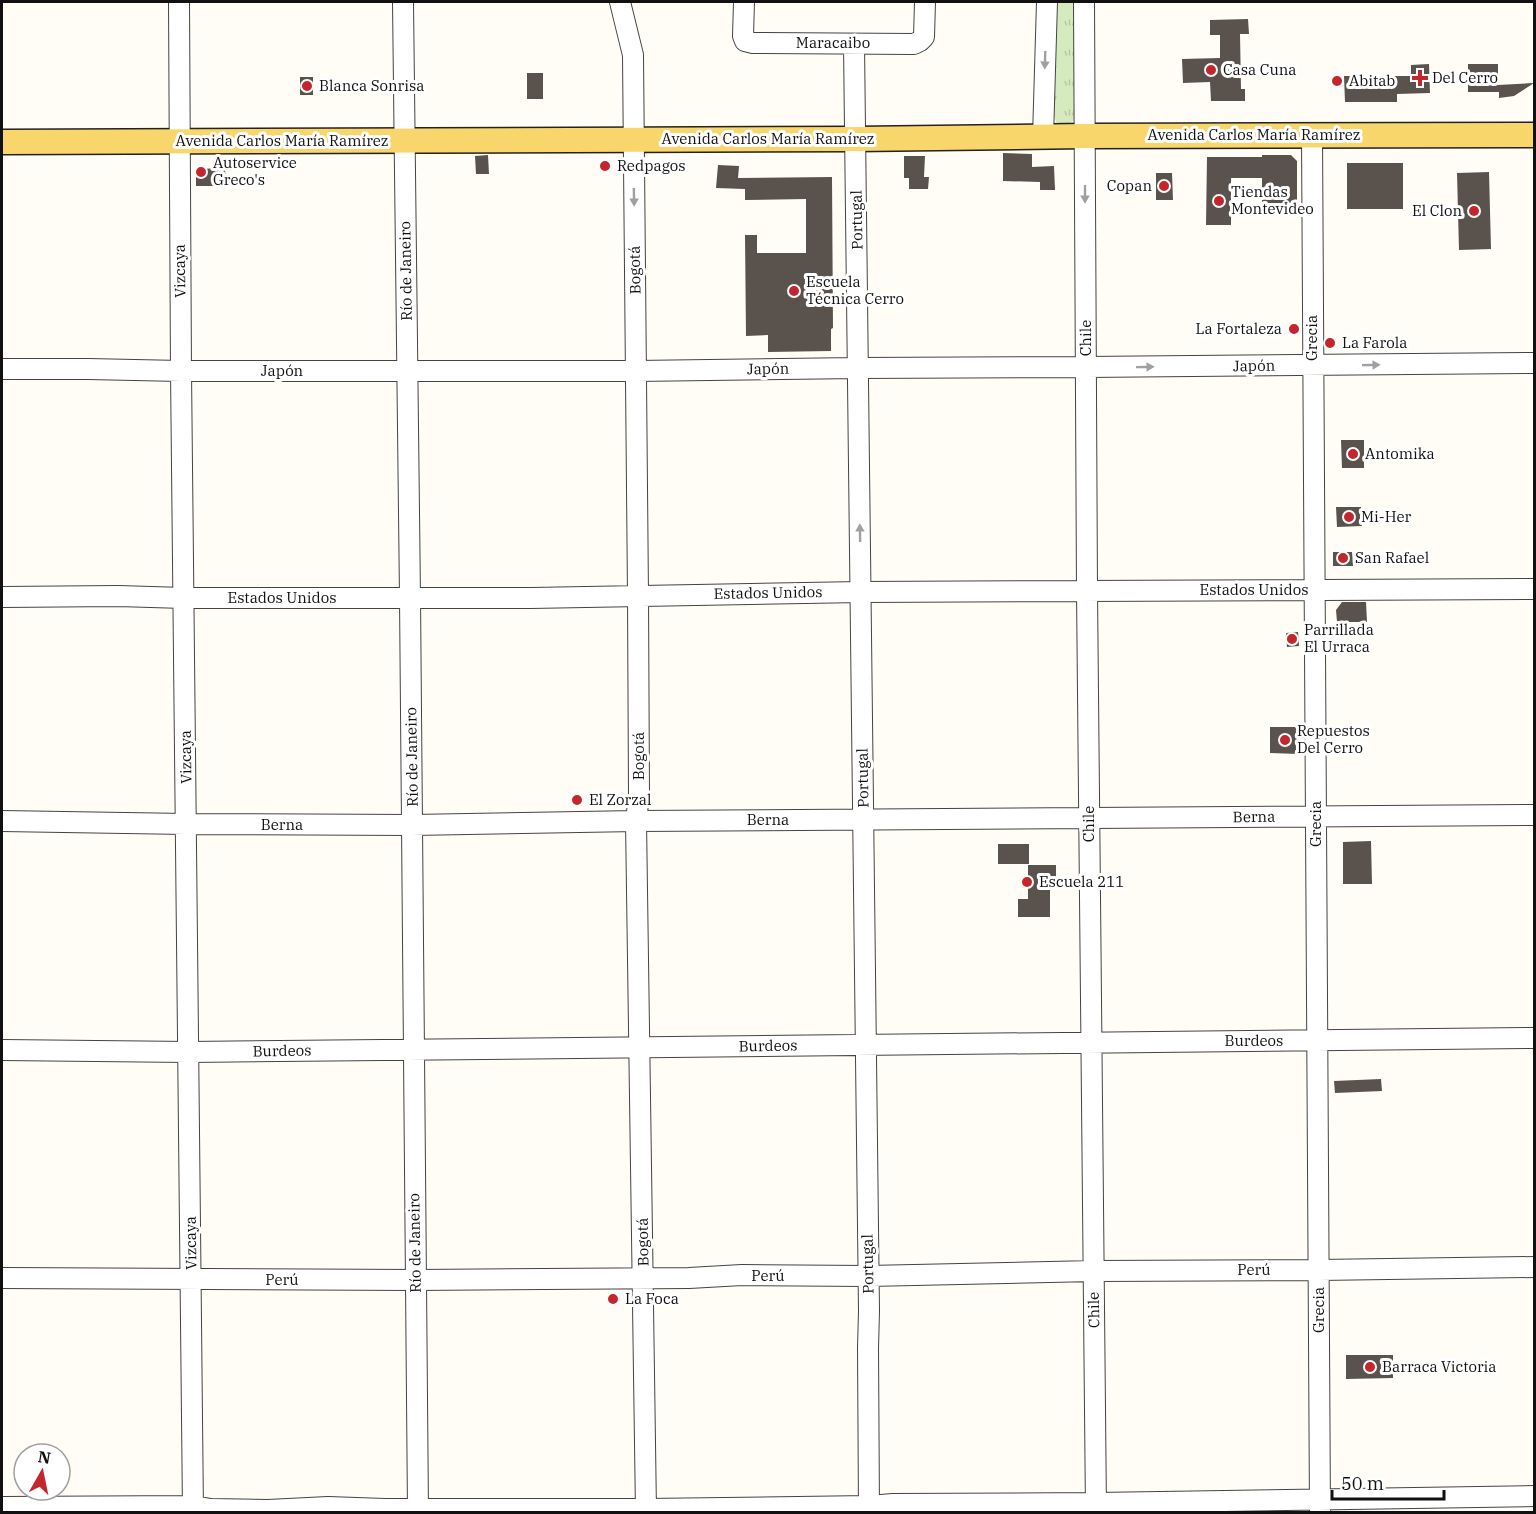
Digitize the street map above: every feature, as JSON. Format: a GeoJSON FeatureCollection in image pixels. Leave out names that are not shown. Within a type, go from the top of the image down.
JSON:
{"type":"FeatureCollection","features":[{"type":"Feature","properties":{"kind":"main road","name":"Avenida Carlos María Ramírez"},"geometry":{"type":"LineString","coordinates":[[2,142],[1534,135]]}},
{"type":"Feature","properties":{"kind":"street","name":"Vizcaya"},"geometry":{"type":"LineString","coordinates":[[179,2],[193,1509]]}},
{"type":"Feature","properties":{"kind":"street","name":"Río de Janeiro"},"geometry":{"type":"LineString","coordinates":[[403,2],[418,1510]]}},
{"type":"Feature","properties":{"kind":"street","name":"Bogotá"},"geometry":{"type":"LineString","coordinates":[[620,2],[633,55],[639,795],[636,821],[646,1511]]}},
{"type":"Feature","properties":{"kind":"street","name":"Maracaibo"},"geometry":{"type":"LineString","coordinates":[[744,2],[743,36],[745,41],[854,44],[914,44],[920,41],[924,37],[926,2]]}},
{"type":"Feature","properties":{"kind":"street"},"geometry":{"type":"LineString","coordinates":[[1043,137],[1047,2]]}},
{"type":"Feature","properties":{"kind":"street","name":"Chile"},"geometry":{"type":"LineString","coordinates":[[1084,2],[1096,1508]]}},
{"type":"Feature","properties":{"kind":"street","name":"Portugal"},"geometry":{"type":"LineString","coordinates":[[854,44],[869,1311],[869,1509]]}},
{"type":"Feature","properties":{"kind":"street","name":"Grecia"},"geometry":{"type":"LineString","coordinates":[[1312,135],[1320,1506]]}},
{"type":"Feature","properties":{"kind":"street","name":"Japón"},"geometry":{"type":"LineString","coordinates":[[2,369],[636,371],[1534,363]]}},
{"type":"Feature","properties":{"kind":"street","name":"Estados Unidos"},"geometry":{"type":"LineString","coordinates":[[2,597],[531,598],[861,592],[1534,589]]}},
{"type":"Feature","properties":{"kind":"street","name":"Berna"},"geometry":{"type":"LineString","coordinates":[[2,821],[412,825],[636,821],[1534,815]]}},
{"type":"Feature","properties":{"kind":"street","name":"Burdeos"},"geometry":{"type":"LineString","coordinates":[[2,1050],[189,1052],[1534,1038]]}},
{"type":"Feature","properties":{"kind":"street","name":"Perú"},"geometry":{"type":"LineString","coordinates":[[2,1278],[416,1280],[1534,1267]]}},
{"type":"Feature","properties":{"kind":"street"},"geometry":{"type":"LineString","coordinates":[[2,1508],[268,1510],[328,1507],[418,1510],[646,1511],[869,1509],[893,1504],[1096,1508],[1320,1506],[1534,1496]]}},
{"type":"Feature","properties":{"kind":"green space"},"geometry":{"type":"Polygon","coordinates":[[[1056,2],[1077,2],[1075,119],[1064,125],[1056,122],[1053,113],[1056,2]]]}},
{"type":"Feature","properties":{"kind":"building","name":"Casa Cuna"},"geometry":{"type":"Polygon","coordinates":[[[1248,19],[1249,34],[1240,34],[1241,89],[1245,89],[1245,101],[1211,101],[1210,82],[1183,83],[1182,59],[1220,58],[1220,35],[1210,35],[1210,20],[1248,19]]]}},
{"type":"Feature","properties":{"kind":"building"},"geometry":{"type":"Polygon","coordinates":[[[1429,64],[1430,93],[1397,94],[1397,102],[1345,102],[1344,76],[1411,76],[1411,65],[1429,64]]]}},
{"type":"Feature","properties":{"kind":"building"},"geometry":{"type":"Polygon","coordinates":[[[1468,64],[1498,64],[1498,85],[1534,83],[1514,96],[1499,98],[1499,92],[1468,92],[1468,64]]]}},
{"type":"Feature","properties":{"kind":"building"},"geometry":{"type":"Polygon","coordinates":[[[527,73],[543,73],[543,99],[527,99],[527,73]]]}},
{"type":"Feature","properties":{"kind":"building","name":"Blanca Sonrisa"},"geometry":{"type":"Polygon","coordinates":[[[300,77],[313,77],[313,95],[300,95],[300,77]]]}},
{"type":"Feature","properties":{"kind":"building"},"geometry":{"type":"Polygon","coordinates":[[[1003,153],[1032,154],[1032,167],[1054,166],[1055,190],[1040,190],[1040,182],[1003,181],[1003,153]]]}},
{"type":"Feature","properties":{"kind":"building"},"geometry":{"type":"Polygon","coordinates":[[[488,155],[489,174],[476,174],[475,156],[488,155]]]}},
{"type":"Feature","properties":{"kind":"building"},"geometry":{"type":"Polygon","coordinates":[[[1262,155],[1291,155],[1297,161],[1297,203],[1262,203],[1262,178],[1231,178],[1231,225],[1206,225],[1207,157],[1262,157],[1262,155]]]}},
{"type":"Feature","properties":{"kind":"building"},"geometry":{"type":"Polygon","coordinates":[[[904,156],[925,156],[924,177],[929,177],[928,189],[909,189],[909,178],[904,178],[904,156]]]}},
{"type":"Feature","properties":{"kind":"building"},"geometry":{"type":"Polygon","coordinates":[[[1347,163],[1403,163],[1403,209],[1347,209],[1347,163]]]}},
{"type":"Feature","properties":{"kind":"building","name":"Escuela Técnica Cerro"},"geometry":{"type":"Polygon","coordinates":[[[718,165],[739,166],[738,178],[832,177],[833,328],[831,329],[831,351],[768,352],[768,335],[746,336],[745,235],[757,235],[757,253],[806,253],[806,199],[745,200],[745,189],[716,188],[718,165]]]}},
{"type":"Feature","properties":{"kind":"building"},"geometry":{"type":"Polygon","coordinates":[[[225,168],[226,186],[196,186],[196,169],[225,168]]]}},
{"type":"Feature","properties":{"kind":"building","name":"El Clon"},"geometry":{"type":"Polygon","coordinates":[[[1489,172],[1491,249],[1459,250],[1457,173],[1489,172]]]}},
{"type":"Feature","properties":{"kind":"building","name":"Copan"},"geometry":{"type":"Polygon","coordinates":[[[1156,173],[1172,173],[1173,200],[1156,200],[1156,173]]]}},
{"type":"Feature","properties":{"kind":"building","name":"Antomika"},"geometry":{"type":"Polygon","coordinates":[[[1341,440],[1364,440],[1364,468],[1342,468],[1341,440]]]}},
{"type":"Feature","properties":{"kind":"building","name":"Mi-Her"},"geometry":{"type":"Polygon","coordinates":[[[1336,507],[1361,507],[1362,526],[1337,527],[1336,507]]]}},
{"type":"Feature","properties":{"kind":"building","name":"San Rafael"},"geometry":{"type":"Polygon","coordinates":[[[1333,552],[1352,552],[1353,566],[1333,566],[1333,552]]]}},
{"type":"Feature","properties":{"kind":"building"},"geometry":{"type":"Polygon","coordinates":[[[1342,602],[1366,602],[1367,622],[1337,622],[1336,610],[1342,602]]]}},
{"type":"Feature","properties":{"kind":"building","name":"Parrillada El Urraca"},"geometry":{"type":"Polygon","coordinates":[[[1298,632],[1299,646],[1287,647],[1286,633],[1298,632]]]}},
{"type":"Feature","properties":{"kind":"building","name":"Repuestos Del Cerro"},"geometry":{"type":"Polygon","coordinates":[[[1270,727],[1300,727],[1299,754],[1270,753],[1270,727]]]}},
{"type":"Feature","properties":{"kind":"building"},"geometry":{"type":"Polygon","coordinates":[[[1371,841],[1372,884],[1343,884],[1343,842],[1371,841]]]}},
{"type":"Feature","properties":{"kind":"building"},"geometry":{"type":"Polygon","coordinates":[[[998,844],[1029,844],[1029,864],[998,864],[998,844]]]}},
{"type":"Feature","properties":{"kind":"building"},"geometry":{"type":"Polygon","coordinates":[[[1028,865],[1056,865],[1056,880],[1050,880],[1050,917],[1018,917],[1018,899],[1028,899],[1028,865]]]}},
{"type":"Feature","properties":{"kind":"building"},"geometry":{"type":"Polygon","coordinates":[[[1381,1079],[1382,1091],[1335,1093],[1334,1081],[1381,1079]]]}},
{"type":"Feature","properties":{"kind":"building","name":"Barraca Victoria"},"geometry":{"type":"Polygon","coordinates":[[[1346,1355],[1393,1355],[1393,1378],[1346,1379],[1346,1355]]]}},
{"type":"Feature","properties":{"kind":"place","name":"Casa Cuna"},"geometry":{"type":"Point","coordinates":[1211,70]}},
{"type":"Feature","properties":{"kind":"place","name":"Del Cerro"},"geometry":{"type":"Point","coordinates":[1420,78]}},
{"type":"Feature","properties":{"kind":"place","name":"Abitab"},"geometry":{"type":"Point","coordinates":[1337,81]}},
{"type":"Feature","properties":{"kind":"place","name":"Blanca Sonrisa"},"geometry":{"type":"Point","coordinates":[307,86]}},
{"type":"Feature","properties":{"kind":"place","name":"Redpagos"},"geometry":{"type":"Point","coordinates":[605,166]}},
{"type":"Feature","properties":{"kind":"place","name":"Autoservice Greco's"},"geometry":{"type":"Point","coordinates":[201,172]}},
{"type":"Feature","properties":{"kind":"place","name":"Copan"},"geometry":{"type":"Point","coordinates":[1164,186]}},
{"type":"Feature","properties":{"kind":"place","name":"Tiendas Montevideo"},"geometry":{"type":"Point","coordinates":[1219,201]}},
{"type":"Feature","properties":{"kind":"place","name":"El Clon"},"geometry":{"type":"Point","coordinates":[1474,211]}},
{"type":"Feature","properties":{"kind":"place","name":"Escuela Técnica Cerro"},"geometry":{"type":"Point","coordinates":[794,291]}},
{"type":"Feature","properties":{"kind":"place","name":"La Fortaleza"},"geometry":{"type":"Point","coordinates":[1294,329]}},
{"type":"Feature","properties":{"kind":"place","name":"La Farola"},"geometry":{"type":"Point","coordinates":[1330,343]}},
{"type":"Feature","properties":{"kind":"place","name":"Antomika"},"geometry":{"type":"Point","coordinates":[1353,454]}},
{"type":"Feature","properties":{"kind":"place","name":"Mi-Her"},"geometry":{"type":"Point","coordinates":[1349,517]}},
{"type":"Feature","properties":{"kind":"place","name":"San Rafael"},"geometry":{"type":"Point","coordinates":[1343,558]}},
{"type":"Feature","properties":{"kind":"place","name":"Parrillada El Urraca"},"geometry":{"type":"Point","coordinates":[1292,639]}},
{"type":"Feature","properties":{"kind":"place","name":"Repuestos Del Cerro"},"geometry":{"type":"Point","coordinates":[1285,740]}},
{"type":"Feature","properties":{"kind":"place","name":"El Zorzal"},"geometry":{"type":"Point","coordinates":[577,800]}},
{"type":"Feature","properties":{"kind":"place","name":"Escuela 211"},"geometry":{"type":"Point","coordinates":[1027,882]}},
{"type":"Feature","properties":{"kind":"place","name":"La Foca"},"geometry":{"type":"Point","coordinates":[613,1299]}},
{"type":"Feature","properties":{"kind":"place","name":"Barraca Victoria"},"geometry":{"type":"Point","coordinates":[1370,1367]}}]}
